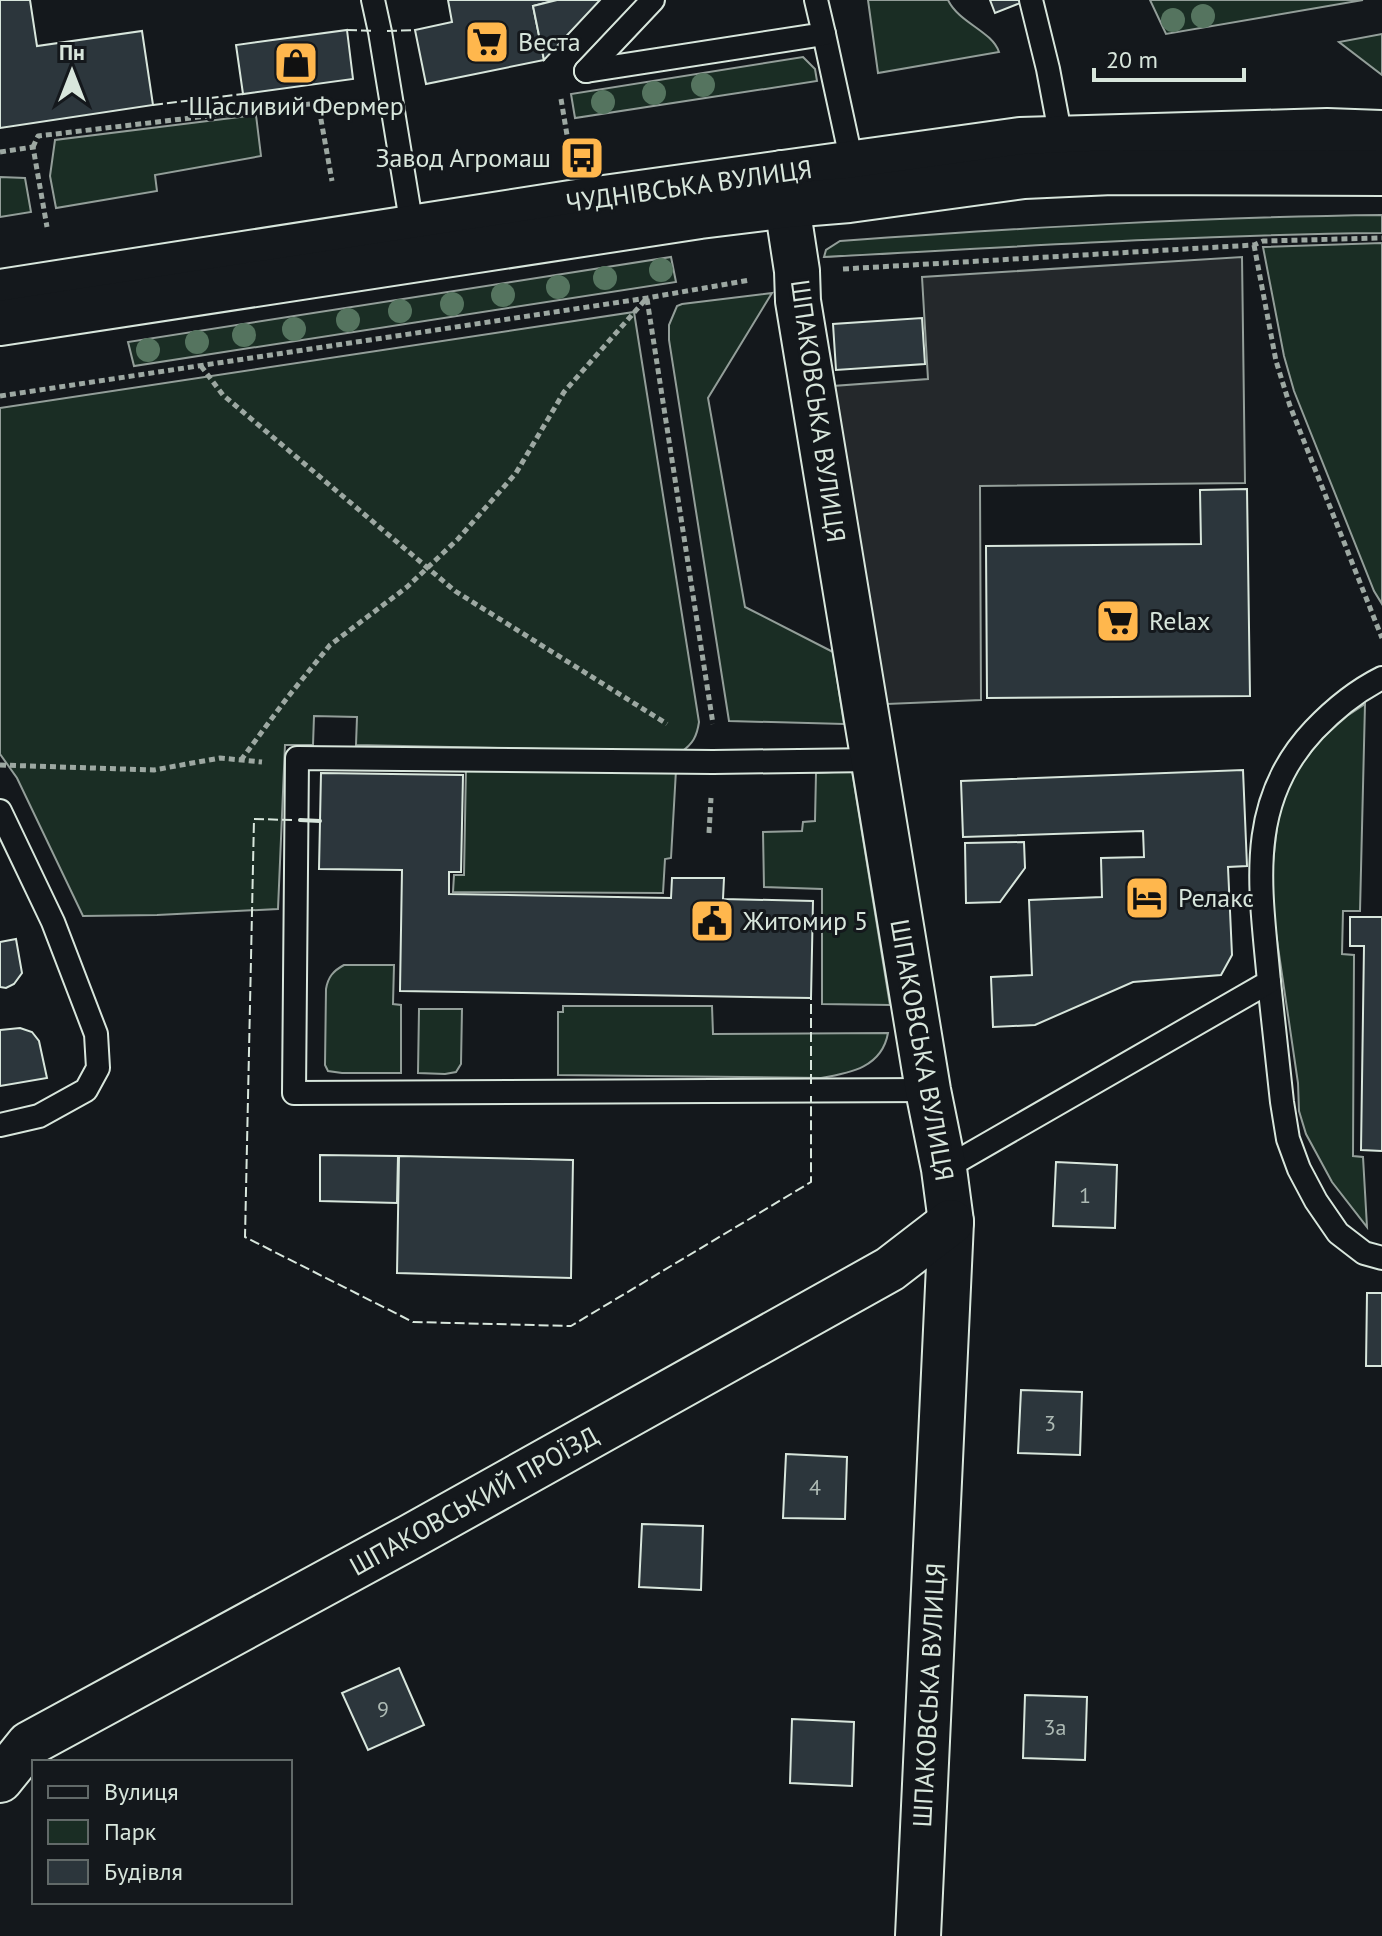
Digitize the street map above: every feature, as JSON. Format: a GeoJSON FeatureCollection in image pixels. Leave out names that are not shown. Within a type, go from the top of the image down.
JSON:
{"type":"FeatureCollection","features":[{"type":"Feature","properties":{"kind":"street","name":"ЧУДНІВСЬКА ВУЛИЦЯ"},"geometry":{"type":"LineString","coordinates":[[0,323],[700,216],[785,189],[852,163],[1020,140],[1327,131],[1382,133]]}},
{"type":"Feature","properties":{"kind":"street","name":"ЧУДНІВСЬКА ВУЛИЦЯ"},"geometry":{"type":"LineString","coordinates":[[0,292],[412,227],[785,189],[849,200],[1039,176],[1112,172],[1382,173]]}},
{"type":"Feature","properties":{"kind":"street","name":"ШПАКОВСЬКА ВУЛИЦЯ"},"geometry":{"type":"LineString","coordinates":[[785,189],[797,271],[798,301],[840,491],[873,760],[951,1222],[918,1936]]}},
{"type":"Feature","properties":{"kind":"street","name":"ШПАКОВСЬКИЙ ПРОЇЗД"},"geometry":{"type":"LineString","coordinates":[[0,1780],[29,1744],[410,1537],[890,1269],[951,1222]]}},
{"type":"Feature","properties":{"kind":"lane"},"geometry":{"type":"LineString","coordinates":[[373,0],[412,227]]}},
{"type":"Feature","properties":{"kind":"lane"},"geometry":{"type":"LineString","coordinates":[[653,0],[586,71],[824,34]]}},
{"type":"Feature","properties":{"kind":"lane"},"geometry":{"type":"LineString","coordinates":[[816,0],[852,163]]}},
{"type":"Feature","properties":{"kind":"lane"},"geometry":{"type":"LineString","coordinates":[[1031,0],[1061,138]]}},
{"type":"Feature","properties":{"kind":"lane"},"geometry":{"type":"LineString","coordinates":[[1382,678],[1358,691],[1325,718],[1283,770],[1267,811],[1261,869],[1269,982],[1288,1139],[1316,1201],[1338,1233],[1364,1253],[1382,1258]]}},
{"type":"Feature","properties":{"kind":"lane"},"geometry":{"type":"LineString","coordinates":[[873,760],[713,757],[297,758],[294,1093],[928,1090]]}},
{"type":"Feature","properties":{"kind":"lane"},"geometry":{"type":"LineString","coordinates":[[0,811],[53,922],[96,1034],[98,1068],[86,1090],[39,1116],[0,1125]]}},
{"type":"Feature","properties":{"kind":"lane"},"geometry":{"type":"LineString","coordinates":[[944,1169],[1269,982]]}},
{"type":"Feature","properties":{"kind":"path"},"geometry":{"type":"LineString","coordinates":[[47,227],[33,147],[38,136],[318,103],[332,181]]}},
{"type":"Feature","properties":{"kind":"path"},"geometry":{"type":"LineString","coordinates":[[0,152],[33,147]]}},
{"type":"Feature","properties":{"kind":"path"},"geometry":{"type":"LineString","coordinates":[[0,396],[647,298],[797,271],[1254,245],[1263,241],[1382,238]]}},
{"type":"Feature","properties":{"kind":"path"},"geometry":{"type":"LineString","coordinates":[[1254,245],[1276,361],[1290,406],[1382,638]]}},
{"type":"Feature","properties":{"kind":"path"},"geometry":{"type":"LineString","coordinates":[[241,760],[330,645],[428,568],[516,473],[564,392],[647,298]]}},
{"type":"Feature","properties":{"kind":"path"},"geometry":{"type":"LineString","coordinates":[[647,298],[713,723],[709,833]]}},
{"type":"Feature","properties":{"kind":"path"},"geometry":{"type":"LineString","coordinates":[[200,365],[223,395],[455,591],[713,757]]}},
{"type":"Feature","properties":{"kind":"path"},"geometry":{"type":"LineString","coordinates":[[0,765],[154,770],[220,758],[268,762],[297,758]]}},
{"type":"Feature","properties":{"kind":"green space"},"geometry":{"type":"Polygon","coordinates":[[[868,0],[948,0],[960,15],[990,38],[999,52],[878,73],[868,0]]]}},
{"type":"Feature","properties":{"kind":"green space"},"geometry":{"type":"Polygon","coordinates":[[[1150,0],[1363,0],[1166,34],[1150,0]]]}},
{"type":"Feature","properties":{"kind":"green space"},"geometry":{"type":"Polygon","coordinates":[[[1382,34],[1382,75],[1339,42],[1382,34]]]}},
{"type":"Feature","properties":{"kind":"green space"},"geometry":{"type":"Polygon","coordinates":[[[803,57],[815,69],[817,81],[575,118],[571,94],[803,57]]]}},
{"type":"Feature","properties":{"kind":"green space"},"geometry":{"type":"Polygon","coordinates":[[[256,115],[261,156],[155,175],[157,191],[56,208],[50,176],[55,140],[256,115]]]}},
{"type":"Feature","properties":{"kind":"green space"},"geometry":{"type":"Polygon","coordinates":[[[0,177],[25,178],[31,212],[0,217],[0,177]]]}},
{"type":"Feature","properties":{"kind":"green space"},"geometry":{"type":"Polygon","coordinates":[[[1382,215],[1382,233],[1173,239],[824,257],[826,250],[840,241],[1111,224],[1382,215]]]}},
{"type":"Feature","properties":{"kind":"green space"},"geometry":{"type":"Polygon","coordinates":[[[1382,243],[1382,604],[1374,591],[1294,391],[1284,356],[1263,247],[1382,243]]]}},
{"type":"Feature","properties":{"kind":"green space"},"geometry":{"type":"Polygon","coordinates":[[[671,257],[676,282],[134,366],[128,342],[671,257]]]}},
{"type":"Feature","properties":{"kind":"green space"},"geometry":{"type":"Polygon","coordinates":[[[772,293],[708,398],[745,607],[833,652],[844,724],[729,721],[669,325],[677,306],[682,304],[772,293]]]}},
{"type":"Feature","properties":{"kind":"green space"},"geometry":{"type":"Polygon","coordinates":[[[634,312],[699,722],[696,736],[689,746],[681,752],[356,745],[357,717],[314,716],[313,745],[285,745],[278,909],[83,916],[17,778],[0,754],[0,408],[634,312]]]}},
{"type":"Feature","properties":{"kind":"green space"},"geometry":{"type":"Polygon","coordinates":[[[1365,704],[1360,911],[1343,911],[1342,954],[1354,955],[1353,1156],[1363,1157],[1367,1227],[1332,1182],[1306,1134],[1299,1111],[1298,1083],[1274,920],[1272,872],[1279,809],[1291,777],[1322,738],[1365,704]]]}},
{"type":"Feature","properties":{"kind":"green space"},"geometry":{"type":"Polygon","coordinates":[[[466,767],[676,770],[671,858],[665,859],[663,893],[453,892],[454,875],[464,875],[466,767]]]}},
{"type":"Feature","properties":{"kind":"green space"},"geometry":{"type":"Polygon","coordinates":[[[852,771],[890,1005],[822,1004],[822,889],[764,887],[763,832],[802,831],[803,822],[815,821],[816,773],[852,771]]]}},
{"type":"Feature","properties":{"kind":"green space"},"geometry":{"type":"Polygon","coordinates":[[[344,965],[394,965],[393,1004],[401,1005],[401,1073],[328,1071],[325,1065],[326,989],[332,975],[344,965]]]}},
{"type":"Feature","properties":{"kind":"green space"},"geometry":{"type":"Polygon","coordinates":[[[563,1006],[712,1006],[713,1034],[888,1033],[885,1044],[872,1061],[854,1071],[821,1078],[558,1075],[558,1012],[563,1012],[563,1006]]]}},
{"type":"Feature","properties":{"kind":"green space"},"geometry":{"type":"Polygon","coordinates":[[[419,1009],[462,1009],[461,1064],[456,1072],[418,1073],[419,1009]]]}},
{"type":"Feature","properties":{"kind":"shaded area"},"geometry":{"type":"Polygon","coordinates":[[[1242,257],[1245,483],[980,486],[981,700],[887,704],[833,386],[928,379],[922,277],[1242,257]]]}},
{"type":"Feature","properties":{"kind":"building"},"geometry":{"type":"Polygon","coordinates":[[[0,0],[30,0],[37,46],[142,31],[153,105],[0,128],[0,0]]]}},
{"type":"Feature","properties":{"kind":"building"},"geometry":{"type":"Polygon","coordinates":[[[448,0],[557,0],[533,6],[544,60],[426,84],[415,30],[452,22],[448,0]]]}},
{"type":"Feature","properties":{"kind":"building"},"geometry":{"type":"Polygon","coordinates":[[[557,0],[600,0],[544,60],[533,6],[557,0]]]}},
{"type":"Feature","properties":{"kind":"building"},"geometry":{"type":"Polygon","coordinates":[[[990,0],[1028,0],[995,13],[990,0]]]}},
{"type":"Feature","properties":{"kind":"building"},"geometry":{"type":"Polygon","coordinates":[[[347,30],[353,79],[243,94],[236,45],[347,30]]]}},
{"type":"Feature","properties":{"kind":"building"},"geometry":{"type":"Polygon","coordinates":[[[922,318],[925,364],[836,370],[833,324],[922,318]]]}},
{"type":"Feature","properties":{"kind":"building","name":"Relax"},"geometry":{"type":"Polygon","coordinates":[[[1247,489],[1250,696],[987,698],[986,546],[1201,544],[1200,490],[1247,489]]]}},
{"type":"Feature","properties":{"kind":"building","name":"Релакс"},"geometry":{"type":"Polygon","coordinates":[[[1243,770],[1247,866],[1228,867],[1232,955],[1221,975],[1133,982],[1035,1025],[993,1027],[991,977],[1032,975],[1029,900],[1102,897],[1101,858],[1144,857],[1143,831],[963,837],[961,781],[1243,770]]]}},
{"type":"Feature","properties":{"kind":"building"},"geometry":{"type":"Polygon","coordinates":[[[321,773],[463,775],[461,872],[449,872],[449,894],[671,898],[672,878],[724,878],[723,899],[813,901],[811,998],[400,991],[402,870],[319,869],[321,773]]]}},
{"type":"Feature","properties":{"kind":"building"},"geometry":{"type":"Polygon","coordinates":[[[1024,842],[1025,868],[1000,902],[966,903],[965,843],[1024,842]]]}},
{"type":"Feature","properties":{"kind":"building"},"geometry":{"type":"Polygon","coordinates":[[[1350,917],[1382,917],[1382,1151],[1361,1150],[1364,946],[1350,946],[1350,917]]]}},
{"type":"Feature","properties":{"kind":"building"},"geometry":{"type":"Polygon","coordinates":[[[16,939],[22,973],[14,984],[0,987],[0,942],[16,939]]]}},
{"type":"Feature","properties":{"kind":"building"},"geometry":{"type":"Polygon","coordinates":[[[20,1028],[32,1032],[39,1041],[47,1078],[0,1086],[0,1030],[20,1028]]]}},
{"type":"Feature","properties":{"kind":"building"},"geometry":{"type":"Polygon","coordinates":[[[320,1155],[398,1156],[397,1203],[320,1201],[320,1155]]]}},
{"type":"Feature","properties":{"kind":"building"},"geometry":{"type":"Polygon","coordinates":[[[399,1156],[573,1160],[571,1278],[397,1273],[399,1156]]]}},
{"type":"Feature","properties":{"kind":"building"},"geometry":{"type":"Polygon","coordinates":[[[1056,1162],[1117,1165],[1115,1228],[1053,1226],[1056,1162]]]}},
{"type":"Feature","properties":{"kind":"building"},"geometry":{"type":"Polygon","coordinates":[[[1367,1293],[1382,1293],[1382,1366],[1366,1366],[1367,1293]]]}},
{"type":"Feature","properties":{"kind":"building"},"geometry":{"type":"Polygon","coordinates":[[[1021,1390],[1082,1392],[1080,1455],[1018,1453],[1021,1390]]]}},
{"type":"Feature","properties":{"kind":"building"},"geometry":{"type":"Polygon","coordinates":[[[786,1454],[847,1457],[845,1519],[783,1518],[786,1454]]]}},
{"type":"Feature","properties":{"kind":"building"},"geometry":{"type":"Polygon","coordinates":[[[642,1524],[703,1526],[701,1590],[639,1587],[642,1524]]]}},
{"type":"Feature","properties":{"kind":"building"},"geometry":{"type":"Polygon","coordinates":[[[399,1668],[424,1725],[368,1750],[342,1693],[399,1668]]]}},
{"type":"Feature","properties":{"kind":"building"},"geometry":{"type":"Polygon","coordinates":[[[1025,1695],[1087,1697],[1085,1760],[1023,1758],[1025,1695]]]}},
{"type":"Feature","properties":{"kind":"building"},"geometry":{"type":"Polygon","coordinates":[[[792,1719],[854,1722],[852,1786],[790,1783],[792,1719]]]}},
{"type":"Feature","properties":{"kind":"fence"},"geometry":{"type":"LineString","coordinates":[[347,30],[375,31]]}},
{"type":"Feature","properties":{"kind":"fence"},"geometry":{"type":"LineString","coordinates":[[387,31],[415,30]]}},
{"type":"Feature","properties":{"kind":"fence"},"geometry":{"type":"LineString","coordinates":[[153,105],[243,94]]}},
{"type":"Feature","properties":{"kind":"fence"},"geometry":{"type":"LineString","coordinates":[[292,820],[254,819],[245,1237],[413,1322],[571,1326],[811,1182],[811,1096]]}},
{"type":"Feature","properties":{"kind":"fence"},"geometry":{"type":"LineString","coordinates":[[811,998],[811,1084]]}},
{"type":"Feature","properties":{"kind":"wall"},"geometry":{"type":"LineString","coordinates":[[300,820],[320,821]]}},
{"type":"Feature","properties":{"kind":"place","name":"Веста"},"geometry":{"type":"Point","coordinates":[487,42]}},
{"type":"Feature","properties":{"kind":"place","name":"Щасливий Фермер"},"geometry":{"type":"Point","coordinates":[296,63]}},
{"type":"Feature","properties":{"kind":"place","name":"Завод Агромаш"},"geometry":{"type":"Point","coordinates":[582,158]}},
{"type":"Feature","properties":{"kind":"place","name":"Relax"},"geometry":{"type":"Point","coordinates":[1118,621]}},
{"type":"Feature","properties":{"kind":"place","name":"Релакс"},"geometry":{"type":"Point","coordinates":[1147,898]}},
{"type":"Feature","properties":{"kind":"place","name":"Житомир 5"},"geometry":{"type":"Point","coordinates":[712,921]}}]}
